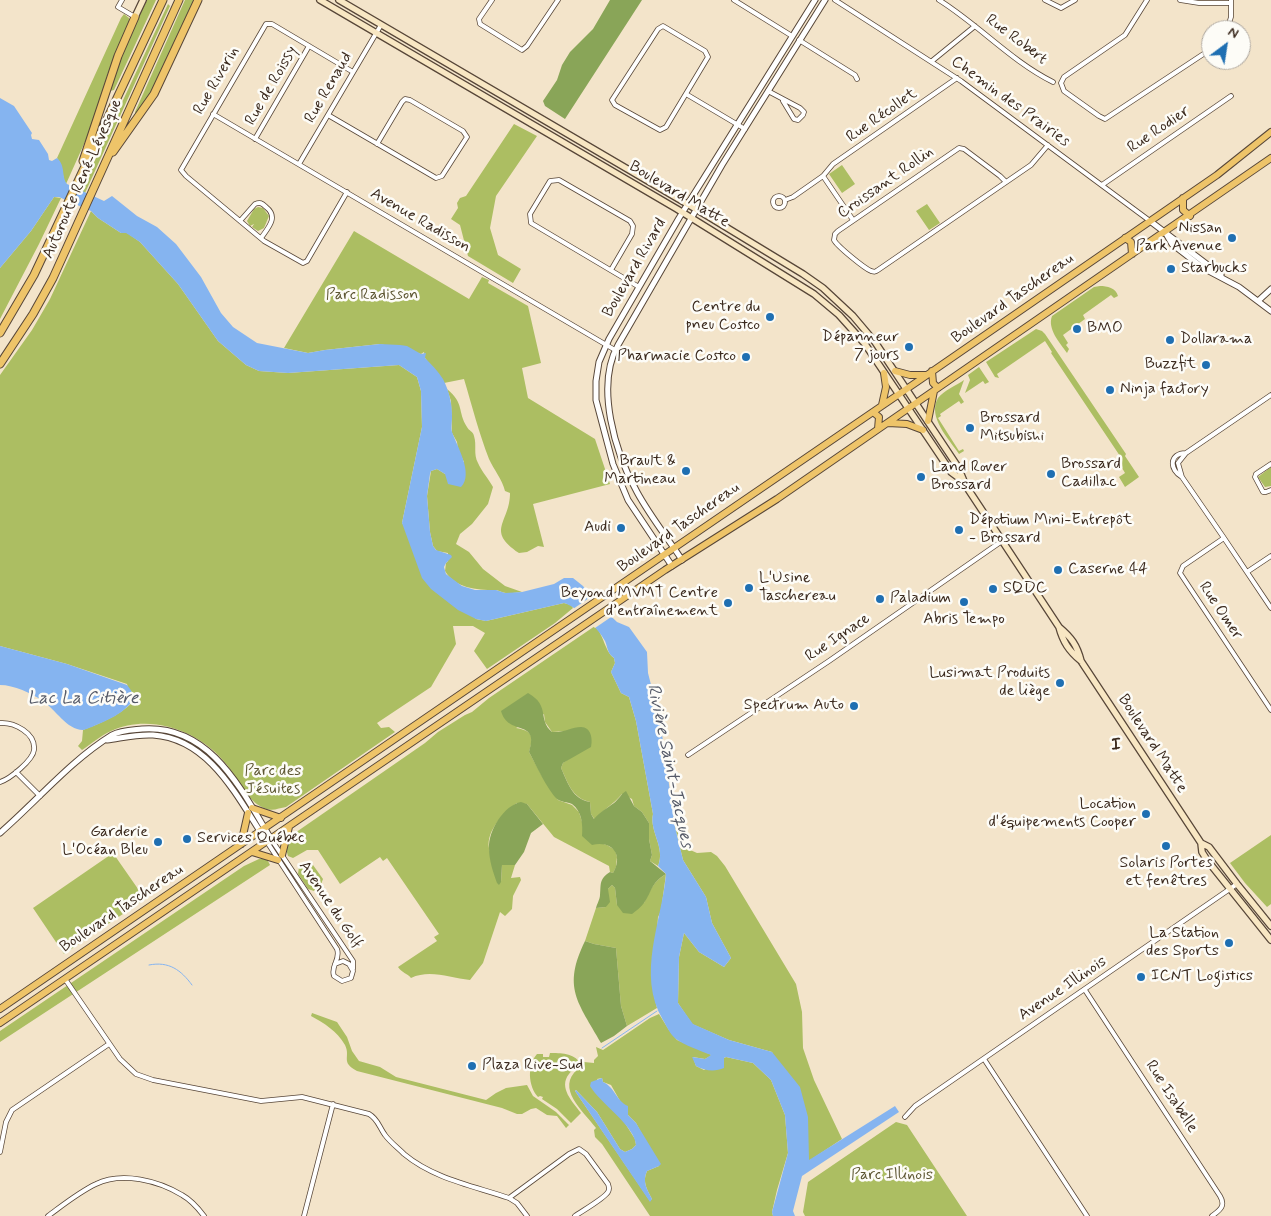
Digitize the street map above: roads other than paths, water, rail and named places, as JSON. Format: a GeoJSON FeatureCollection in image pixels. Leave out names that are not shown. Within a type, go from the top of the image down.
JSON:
{"type":"FeatureCollection","features":[{"type":"Feature","properties":{"kind":"highway","name":"Autoroute René-Lévesque"},"geometry":{"type":"LineString","coordinates":[[0,333],[30,283],[164,0]]}},
{"type":"Feature","properties":{"kind":"highway","name":"Autoroute René-Lévesque"},"geometry":{"type":"LineString","coordinates":[[0,364],[43,297],[179,0]]}},
{"type":"Feature","properties":{"kind":"highway"},"geometry":{"type":"LineString","coordinates":[[106,162],[154,94],[198,0]]}},
{"type":"Feature","properties":{"kind":"highway"},"geometry":{"type":"LineString","coordinates":[[75,188],[118,56],[135,17]]}},
{"type":"Feature","properties":{"kind":"main road"},"geometry":{"type":"LineString","coordinates":[[135,17],[143,0]]}},
{"type":"Feature","properties":{"kind":"main road","name":"Boulevard Matte"},"geometry":{"type":"LineString","coordinates":[[320,0],[692,218],[822,301],[855,332],[868,348],[951,472],[963,481]]}},
{"type":"Feature","properties":{"kind":"main road","name":"Boulevard Matte"},"geometry":{"type":"LineString","coordinates":[[339,0],[688,204],[803,274],[827,291],[860,322],[928,420],[958,467],[963,481],[1059,627],[1070,636],[1078,648],[1081,660],[1201,843],[1202,852],[1271,940]]}},
{"type":"Feature","properties":{"kind":"main road","name":"Boulevard Taschereau"},"geometry":{"type":"LineString","coordinates":[[0,1009],[665,556],[1217,175],[1271,132]]}},
{"type":"Feature","properties":{"kind":"main road","name":"Boulevard Taschereau"},"geometry":{"type":"LineString","coordinates":[[0,1023],[672,566],[772,503],[1132,254],[1190,216],[1271,158]]}},
{"type":"Feature","properties":{"kind":"main road"},"geometry":{"type":"LineString","coordinates":[[1183,198],[1183,210],[1190,216]]}},
{"type":"Feature","properties":{"kind":"main road"},"geometry":{"type":"LineString","coordinates":[[1125,238],[1132,242],[1132,254]]}},
{"type":"Feature","properties":{"kind":"main road"},"geometry":{"type":"LineString","coordinates":[[895,371],[910,375],[929,373],[936,390],[928,420]]}},
{"type":"Feature","properties":{"kind":"main road"},"geometry":{"type":"LineString","coordinates":[[882,406],[886,387],[884,373]]}},
{"type":"Feature","properties":{"kind":"main road"},"geometry":{"type":"LineString","coordinates":[[873,412],[879,417],[878,429]]}},
{"type":"Feature","properties":{"kind":"main road"},"geometry":{"type":"LineString","coordinates":[[888,423],[907,424],[923,430]]}},
{"type":"Feature","properties":{"kind":"main road"},"geometry":{"type":"LineString","coordinates":[[242,844],[250,811],[281,818]]}},
{"type":"Feature","properties":{"kind":"main road"},"geometry":{"type":"LineString","coordinates":[[252,852],[280,858],[289,826]]}},
{"type":"Feature","properties":{"kind":"main road","name":"Boulevard Matte"},"geometry":{"type":"LineString","coordinates":[[1201,843],[1209,847],[1271,926]]}},
{"type":"Feature","properties":{"kind":"street"},"geometry":{"type":"LineString","coordinates":[[122,0],[118,7],[135,17]]}},
{"type":"Feature","properties":{"kind":"street"},"geometry":{"type":"LineString","coordinates":[[492,0],[479,19],[480,24],[522,50],[528,46],[558,0]]}},
{"type":"Feature","properties":{"kind":"street"},"geometry":{"type":"LineString","coordinates":[[734,0],[792,36]]}},
{"type":"Feature","properties":{"kind":"street","name":"Boulevard Rivard"},"geometry":{"type":"LineString","coordinates":[[672,566],[626,495],[609,451],[597,405],[598,366],[606,344],[639,287],[814,0]]}},
{"type":"Feature","properties":{"kind":"street","name":"Boulevard Rivard"},"geometry":{"type":"LineString","coordinates":[[682,560],[637,492],[628,472],[619,447],[609,407],[607,390],[608,371],[615,350],[696,209],[825,0]]}},
{"type":"Feature","properties":{"kind":"street","name":"Chemin des Prairies"},"geometry":{"type":"LineString","coordinates":[[835,0],[957,78],[1165,232],[1172,244],[1206,270],[1224,278],[1271,311]]}},
{"type":"Feature","properties":{"kind":"street","name":"Rue Robert"},"geometry":{"type":"LineString","coordinates":[[939,0],[966,17],[1023,63],[1053,82]]}},
{"type":"Feature","properties":{"kind":"street"},"geometry":{"type":"LineString","coordinates":[[1045,0],[1061,8],[1075,0]]}},
{"type":"Feature","properties":{"kind":"street"},"geometry":{"type":"LineString","coordinates":[[1147,0],[1125,35],[1064,77],[1061,83],[1063,89],[1105,119],[1201,56]]}},
{"type":"Feature","properties":{"kind":"street"},"geometry":{"type":"LineString","coordinates":[[1180,0],[1199,3],[1231,2],[1230,20]]}},
{"type":"Feature","properties":{"kind":"street","name":"Rue Riverin"},"geometry":{"type":"LineString","coordinates":[[347,192],[306,262],[301,263],[261,238],[181,170],[266,24],[272,24],[353,72]]}},
{"type":"Feature","properties":{"kind":"street","name":"Rue Renaud"},"geometry":{"type":"LineString","coordinates":[[299,164],[381,25]]}},
{"type":"Feature","properties":{"kind":"street"},"geometry":{"type":"LineString","coordinates":[[663,26],[708,54],[706,61],[686,94],[666,127],[662,130],[656,129],[612,101],[658,29],[663,26]]}},
{"type":"Feature","properties":{"kind":"street"},"geometry":{"type":"LineString","coordinates":[[932,61],[975,26]]}},
{"type":"Feature","properties":{"kind":"street"},"geometry":{"type":"LineString","coordinates":[[799,40],[856,75],[857,79]]}},
{"type":"Feature","properties":{"kind":"street","name":"Rue de Roissy"},"geometry":{"type":"LineString","coordinates":[[255,139],[309,46]]}},
{"type":"Feature","properties":{"kind":"street"},"geometry":{"type":"LineString","coordinates":[[1180,61],[1184,67]]}},
{"type":"Feature","properties":{"kind":"street","name":"Rue Récollet"},"geometry":{"type":"LineString","coordinates":[[785,200],[793,197],[823,176],[833,164],[957,78]]}},
{"type":"Feature","properties":{"kind":"street"},"geometry":{"type":"LineString","coordinates":[[768,91],[802,110],[803,115],[798,120],[794,119],[783,101]]}},
{"type":"Feature","properties":{"kind":"street"},"geometry":{"type":"LineString","coordinates":[[686,94],[744,129]]}},
{"type":"Feature","properties":{"kind":"street","name":"Rue Rodier"},"geometry":{"type":"LineString","coordinates":[[1102,185],[1231,96]]}},
{"type":"Feature","properties":{"kind":"street"},"geometry":{"type":"LineString","coordinates":[[328,115],[377,144],[436,178],[442,176],[467,137],[463,131],[410,100],[405,99],[377,144]]}},
{"type":"Feature","properties":{"kind":"street","name":"Avenue Radisson"},"geometry":{"type":"LineString","coordinates":[[213,114],[615,350]]}},
{"type":"Feature","properties":{"kind":"street","name":"Croissant Rollin"},"geometry":{"type":"LineString","coordinates":[[1006,182],[966,150],[959,148],[853,220],[836,233],[834,241],[869,270],[876,271],[1034,163],[1048,145]]}},
{"type":"Feature","properties":{"kind":"street"},"geometry":{"type":"LineString","coordinates":[[823,176],[853,220]]}},
{"type":"Feature","properties":{"kind":"street"},"geometry":{"type":"LineString","coordinates":[[612,270],[632,234],[633,226],[630,221],[559,180],[553,179],[550,181],[531,211],[529,217],[531,223],[639,287]]}},
{"type":"Feature","properties":{"kind":"street"},"geometry":{"type":"LineString","coordinates":[[240,221],[255,204],[265,205],[273,217],[261,238]]}},
{"type":"Feature","properties":{"kind":"street"},"geometry":{"type":"LineString","coordinates":[[1258,301],[1271,289]]}},
{"type":"Feature","properties":{"kind":"street"},"geometry":{"type":"LineString","coordinates":[[1271,395],[1186,452],[1176,456],[1172,463],[1177,474],[1182,477],[1271,608]]}},
{"type":"Feature","properties":{"kind":"street"},"geometry":{"type":"LineString","coordinates":[[1271,464],[1256,474],[1255,477],[1264,492],[1271,490]]}},
{"type":"Feature","properties":{"kind":"street","name":"Rue Omer"},"geometry":{"type":"LineString","coordinates":[[1224,538],[1183,566],[1180,573],[1271,710]]}},
{"type":"Feature","properties":{"kind":"street","name":"Rue Ignace"},"geometry":{"type":"LineString","coordinates":[[688,755],[836,656],[1002,541]]}},
{"type":"Feature","properties":{"kind":"street"},"geometry":{"type":"LineString","coordinates":[[1247,572],[1271,556]]}},
{"type":"Feature","properties":{"kind":"street"},"geometry":{"type":"LineString","coordinates":[[0,723],[10,723],[19,726],[34,744],[35,748],[33,755],[16,772],[0,782]]}},
{"type":"Feature","properties":{"kind":"street","name":"Avenue du Golf"},"geometry":{"type":"LineString","coordinates":[[40,796],[82,757],[106,740],[150,735],[171,738],[188,745],[201,753],[216,768],[250,811],[337,949],[339,956],[333,974],[339,980],[349,980],[353,971],[353,961],[280,858]]}},
{"type":"Feature","properties":{"kind":"street"},"geometry":{"type":"LineString","coordinates":[[0,833],[40,796],[16,772]]}},
{"type":"Feature","properties":{"kind":"street","name":"Avenue Illinois"},"geometry":{"type":"LineString","coordinates":[[905,1117],[916,1106],[1237,884]]}},
{"type":"Feature","properties":{"kind":"street","name":"Avenue du Golf"},"geometry":{"type":"LineString","coordinates":[[335,964],[341,961],[346,962],[352,966],[353,971]]}},
{"type":"Feature","properties":{"kind":"street"},"geometry":{"type":"LineString","coordinates":[[65,979],[110,1044],[128,1068],[136,1074],[153,1080],[261,1101],[302,1097],[373,1116],[385,1135],[396,1147],[425,1169],[510,1198],[517,1203],[527,1216]]}},
{"type":"Feature","properties":{"kind":"street","name":"Rue Isabelle"},"geometry":{"type":"LineString","coordinates":[[1085,990],[1224,1201],[1220,1210],[1212,1216]]}},
{"type":"Feature","properties":{"kind":"street"},"geometry":{"type":"LineString","coordinates":[[0,1152],[6,1122],[12,1110],[110,1044]]}},
{"type":"Feature","properties":{"kind":"street"},"geometry":{"type":"LineString","coordinates":[[984,1059],[1087,1216]]}},
{"type":"Feature","properties":{"kind":"street"},"geometry":{"type":"LineString","coordinates":[[304,1216],[333,1104]]}},
{"type":"Feature","properties":{"kind":"street"},"geometry":{"type":"LineString","coordinates":[[510,1198],[569,1154],[579,1150],[586,1154],[609,1188],[604,1196],[575,1216]]}},
{"type":"Feature","properties":{"kind":"street"},"geometry":{"type":"LineString","coordinates":[[48,1216],[97,1184],[112,1179],[157,1183],[166,1186],[191,1200],[204,1216]]}},
{"type":"Feature","properties":{"kind":"water","name":"Rivière Saint-Jacques"},"geometry":{"type":"Polygon","coordinates":[[[0,98],[14,106],[32,133],[32,139],[39,140],[48,154],[49,160],[52,161],[57,158],[60,161],[67,184],[104,201],[112,196],[137,216],[157,227],[176,244],[201,277],[221,313],[233,327],[257,343],[308,353],[380,344],[407,346],[421,354],[426,353],[425,358],[443,379],[450,397],[452,432],[463,460],[466,475],[461,487],[448,484],[445,474],[437,469],[431,471],[430,474],[427,496],[430,532],[433,546],[436,550],[452,557],[444,567],[446,574],[462,586],[475,590],[496,590],[505,593],[522,592],[554,584],[564,578],[573,578],[617,622],[629,627],[647,652],[648,673],[660,720],[675,827],[683,860],[706,897],[712,923],[731,958],[724,967],[699,952],[684,933],[679,957],[678,1003],[693,1024],[729,1040],[772,1052],[800,1087],[808,1117],[809,1160],[895,1106],[899,1112],[802,1176],[793,1211],[795,1216],[773,1216],[772,1212],[788,1153],[785,1115],[771,1080],[753,1063],[726,1057],[724,1058],[724,1068],[721,1069],[710,1070],[696,1066],[692,1057],[705,1059],[711,1055],[676,1039],[663,1020],[655,1002],[651,966],[666,874],[658,866],[660,859],[659,846],[653,827],[653,814],[636,721],[629,697],[621,693],[611,672],[615,663],[614,658],[609,652],[602,636],[581,613],[564,603],[486,621],[476,619],[458,610],[431,589],[422,578],[402,523],[422,427],[421,391],[417,377],[399,365],[288,373],[259,371],[246,365],[218,341],[178,284],[140,242],[126,233],[121,233],[98,218],[91,211],[59,197],[54,197],[31,231],[0,268],[0,98]]]}},
{"type":"Feature","properties":{"kind":"water","name":"Lac La Citière"},"geometry":{"type":"Polygon","coordinates":[[[0,646],[67,664],[127,685],[132,694],[132,702],[108,720],[83,730],[72,727],[48,705],[28,692],[0,685],[0,646]]]}},
{"type":"Feature","properties":{"kind":"water"},"geometry":{"type":"Polygon","coordinates":[[[602,1078],[603,1082],[628,1106],[628,1115],[636,1123],[661,1164],[647,1171],[645,1179],[652,1199],[650,1202],[575,1091],[597,1112],[620,1149],[625,1152],[632,1149],[636,1145],[630,1130],[590,1086],[591,1082],[602,1078]]]}},
{"type":"Feature","properties":{"kind":"waterway"},"geometry":{"type":"LineString","coordinates":[[149,965],[163,964],[174,968],[192,985]]}},
{"type":"Feature","properties":{"kind":"waterway"},"geometry":{"type":"LineString","coordinates":[[602,1048],[657,1011]]}},
{"type":"Feature","properties":{"kind":"place","name":"Nissan Park Avenue"},"geometry":{"type":"Point","coordinates":[1232,238]}},
{"type":"Feature","properties":{"kind":"place","name":"Starbucks"},"geometry":{"type":"Point","coordinates":[1171,269]}},
{"type":"Feature","properties":{"kind":"place","name":"Centre du pneu Costco"},"geometry":{"type":"Point","coordinates":[770,317]}},
{"type":"Feature","properties":{"kind":"place","name":"BMO"},"geometry":{"type":"Point","coordinates":[1077,329]}},
{"type":"Feature","properties":{"kind":"place","name":"Dollarama"},"geometry":{"type":"Point","coordinates":[1170,340]}},
{"type":"Feature","properties":{"kind":"place","name":"Dépanneur 7 jours"},"geometry":{"type":"Point","coordinates":[909,347]}},
{"type":"Feature","properties":{"kind":"place","name":"Pharmacie Costco"},"geometry":{"type":"Point","coordinates":[746,357]}},
{"type":"Feature","properties":{"kind":"place","name":"Buzzfit"},"geometry":{"type":"Point","coordinates":[1206,365]}},
{"type":"Feature","properties":{"kind":"place","name":"Ninja factory"},"geometry":{"type":"Point","coordinates":[1110,390]}},
{"type":"Feature","properties":{"kind":"place","name":"Brossard Mitsubishi"},"geometry":{"type":"Point","coordinates":[970,428]}},
{"type":"Feature","properties":{"kind":"place","name":"Brault & Martineau"},"geometry":{"type":"Point","coordinates":[686,471]}},
{"type":"Feature","properties":{"kind":"place","name":"Brossard Cadillac"},"geometry":{"type":"Point","coordinates":[1051,474]}},
{"type":"Feature","properties":{"kind":"place","name":"Land Rover Brossard"},"geometry":{"type":"Point","coordinates":[921,477]}},
{"type":"Feature","properties":{"kind":"place","name":"Audi"},"geometry":{"type":"Point","coordinates":[621,528]}},
{"type":"Feature","properties":{"kind":"place","name":"Dépotium Mini-Entrepôt - Brossard"},"geometry":{"type":"Point","coordinates":[959,530]}},
{"type":"Feature","properties":{"kind":"place","name":"Caserne 44"},"geometry":{"type":"Point","coordinates":[1058,570]}},
{"type":"Feature","properties":{"kind":"place","name":"L'Usine Taschereau"},"geometry":{"type":"Point","coordinates":[749,588]}},
{"type":"Feature","properties":{"kind":"place","name":"SQDC"},"geometry":{"type":"Point","coordinates":[993,589]}},
{"type":"Feature","properties":{"kind":"place","name":"Paladium"},"geometry":{"type":"Point","coordinates":[880,599]}},
{"type":"Feature","properties":{"kind":"place","name":"Abris Tempo"},"geometry":{"type":"Point","coordinates":[964,602]}},
{"type":"Feature","properties":{"kind":"place","name":"Beyond MVMT Centre d’entraînement"},"geometry":{"type":"Point","coordinates":[728,603]}},
{"type":"Feature","properties":{"kind":"place","name":"Lusimat Produits de liège"},"geometry":{"type":"Point","coordinates":[1060,683]}},
{"type":"Feature","properties":{"kind":"place","name":"Spectrum Auto"},"geometry":{"type":"Point","coordinates":[854,706]}},
{"type":"Feature","properties":{"kind":"place","name":"Location d'équipements Cooper"},"geometry":{"type":"Point","coordinates":[1146,814]}},
{"type":"Feature","properties":{"kind":"place","name":"Services Québec"},"geometry":{"type":"Point","coordinates":[187,839]}},
{"type":"Feature","properties":{"kind":"place","name":"Garderie L'Océan Bleu"},"geometry":{"type":"Point","coordinates":[158,842]}},
{"type":"Feature","properties":{"kind":"place","name":"Solaris Portes et fenêtres"},"geometry":{"type":"Point","coordinates":[1166,846]}},
{"type":"Feature","properties":{"kind":"place","name":"La Station des Sports"},"geometry":{"type":"Point","coordinates":[1229,943]}},
{"type":"Feature","properties":{"kind":"place","name":"ICNT Logistics"},"geometry":{"type":"Point","coordinates":[1141,977]}},
{"type":"Feature","properties":{"kind":"place","name":"Plaza Rive-Sud"},"geometry":{"type":"Point","coordinates":[472,1066]}},
{"type":"Feature","properties":{"kind":"district","name":"I"},"geometry":{"type":"Point","coordinates":[1116,746]}},
{"type":"Feature","properties":{"kind":"park label","name":"Parc Radisson"},"geometry":{"type":"Point","coordinates":[372,296]}},
{"type":"Feature","properties":{"kind":"park label","name":"Parc des Jésuites"},"geometry":{"type":"Point","coordinates":[273,781]}},
{"type":"Feature","properties":{"kind":"park label","name":"Parc Illinois"},"geometry":{"type":"Point","coordinates":[892,1176]}}]}
